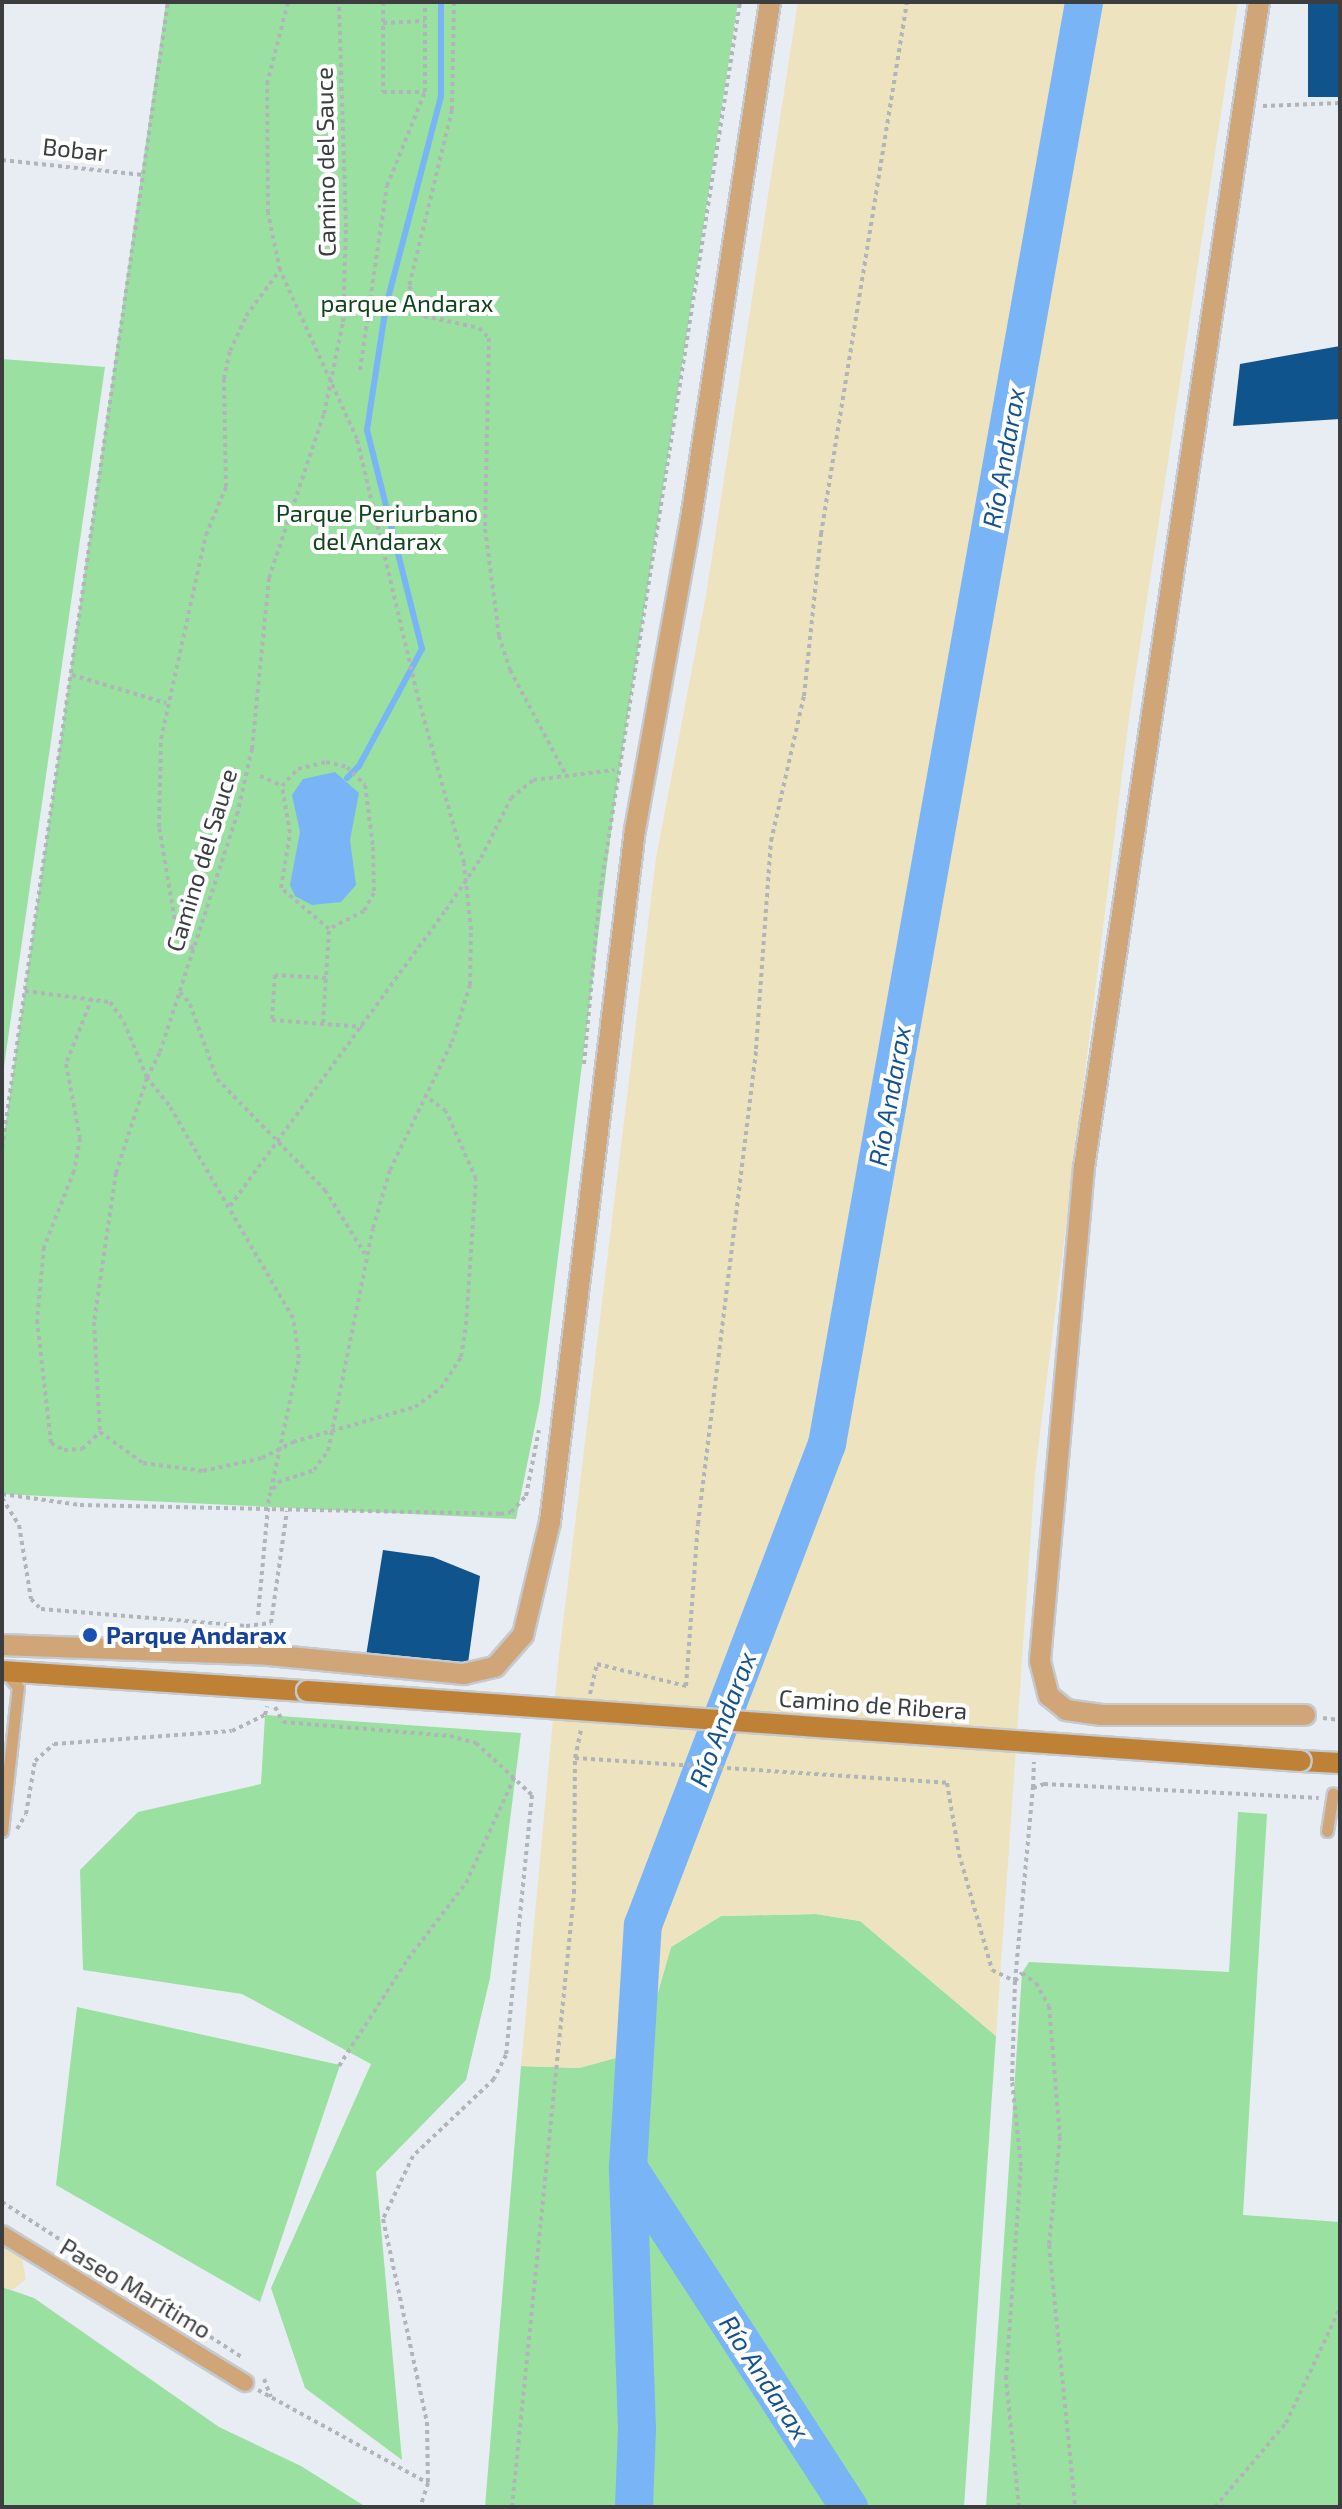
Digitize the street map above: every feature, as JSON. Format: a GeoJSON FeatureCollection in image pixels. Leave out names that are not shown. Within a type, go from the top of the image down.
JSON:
{"type":"FeatureCollection","features":[{"type":"Feature","properties":{"kind":"main road","name":"Camino de Ribera"},"geometry":{"type":"LineString","coordinates":[[4,1671],[271,1696],[307,1691],[1340,1763]]}},
{"type":"Feature","properties":{"kind":"street"},"geometry":{"type":"LineString","coordinates":[[1259,2],[1084,1167],[1040,1661],[1049,1696],[1066,1710],[1102,1715],[1305,1715]]}},
{"type":"Feature","properties":{"kind":"street"},"geometry":{"type":"LineString","coordinates":[[2,1645],[269,1655],[464,1674],[495,1667],[523,1635],[550,1522],[635,830],[691,519],[766,3]]}},
{"type":"Feature","properties":{"kind":"street","name":"Paseo Marítimo"},"geometry":{"type":"LineString","coordinates":[[2,2234],[245,2383]]}},
{"type":"Feature","properties":{"kind":"lane"},"geometry":{"type":"LineString","coordinates":[[4,1671],[18,1687],[7,1831]]}},
{"type":"Feature","properties":{"kind":"lane"},"geometry":{"type":"LineString","coordinates":[[1327,1831],[1333,1793]]}},
{"type":"Feature","properties":{"kind":"path"},"geometry":{"type":"LineString","coordinates":[[2,1148],[168,2]]}},
{"type":"Feature","properties":{"kind":"path"},"geometry":{"type":"LineString","coordinates":[[269,1496],[278,1482],[314,1470],[334,1430],[367,1256],[390,1170],[452,1042],[470,985],[466,881],[407,653],[357,439],[280,270],[264,154],[267,84],[288,2]]}},
{"type":"Feature","properties":{"kind":"path","name":"Camino del Sauce"},"geometry":{"type":"LineString","coordinates":[[100,1432],[94,1322],[102,1242],[116,1173],[147,1078],[180,992],[237,815],[252,749],[269,578],[330,384],[343,322],[346,227],[339,2]]}},
{"type":"Feature","properties":{"kind":"path"},"geometry":{"type":"LineString","coordinates":[[383,2],[383,92],[425,92]]}},
{"type":"Feature","properties":{"kind":"path"},"geometry":{"type":"LineString","coordinates":[[360,370],[387,186],[425,92],[425,2]]}},
{"type":"Feature","properties":{"kind":"path"},"geometry":{"type":"LineString","coordinates":[[454,2],[452,110],[409,286],[424,316],[479,328],[489,338],[485,529],[499,636],[510,670],[566,775]]}},
{"type":"Feature","properties":{"kind":"path"},"geometry":{"type":"LineString","coordinates":[[582,1080],[600,893],[740,2]]}},
{"type":"Feature","properties":{"kind":"path"},"geometry":{"type":"LineString","coordinates":[[587,1704],[597,1664],[686,1686],[698,1524],[756,1049],[771,841],[804,696],[825,504],[907,2]]}},
{"type":"Feature","properties":{"kind":"path"},"geometry":{"type":"LineString","coordinates":[[383,23],[425,21]]}},
{"type":"Feature","properties":{"kind":"path"},"geometry":{"type":"LineString","coordinates":[[1243,107],[1340,103]]}},
{"type":"Feature","properties":{"kind":"path","name":"Bobar"},"geometry":{"type":"LineString","coordinates":[[2,160],[144,175]]}},
{"type":"Feature","properties":{"kind":"path"},"geometry":{"type":"LineString","coordinates":[[193,949],[176,927],[159,827],[166,703],[206,535],[226,487],[224,379],[230,351],[246,316],[280,270]]}},
{"type":"Feature","properties":{"kind":"path"},"geometry":{"type":"LineString","coordinates":[[72,675],[166,703]]}},
{"type":"Feature","properties":{"kind":"path"},"geometry":{"type":"LineString","coordinates":[[282,786],[298,769],[326,762],[347,767],[358,775],[370,797],[374,893],[364,911],[329,929]]}},
{"type":"Feature","properties":{"kind":"path"},"geometry":{"type":"LineString","coordinates":[[230,1206],[280,1143],[466,881],[511,798],[533,780],[614,770]]}},
{"type":"Feature","properties":{"kind":"path"},"geometry":{"type":"LineString","coordinates":[[260,776],[282,786]]}},
{"type":"Feature","properties":{"kind":"path"},"geometry":{"type":"LineString","coordinates":[[282,786],[290,833],[281,888],[329,929]]}},
{"type":"Feature","properties":{"kind":"path"},"geometry":{"type":"LineString","coordinates":[[323,1023],[329,929]]}},
{"type":"Feature","properties":{"kind":"path"},"geometry":{"type":"LineString","coordinates":[[326,978],[275,975],[272,1020],[363,1027]]}},
{"type":"Feature","properties":{"kind":"path"},"geometry":{"type":"LineString","coordinates":[[25,991],[110,1002],[124,1022],[147,1078],[230,1206],[293,1318],[299,1358],[269,1496],[258,1615]]}},
{"type":"Feature","properties":{"kind":"path"},"geometry":{"type":"LineString","coordinates":[[180,992],[190,1004],[217,1079],[325,1190],[367,1256]]}},
{"type":"Feature","properties":{"kind":"path"},"geometry":{"type":"LineString","coordinates":[[92,998],[66,1064],[80,1138],[74,1171],[44,1247],[37,1320],[51,1443],[64,1450],[82,1449],[100,1432],[143,1463],[203,1471],[262,1458],[280,1448],[415,1407],[441,1388],[461,1357],[476,1179],[446,1111],[424,1095]]}},
{"type":"Feature","properties":{"kind":"path"},"geometry":{"type":"LineString","coordinates":[[2,1496],[48,1504],[511,1512],[526,1496],[540,1423]]}},
{"type":"Feature","properties":{"kind":"path"},"geometry":{"type":"LineString","coordinates":[[2,1496],[19,1525],[31,1599],[41,1609],[264,1627],[271,1623],[283,1513],[289,1510]]}},
{"type":"Feature","properties":{"kind":"path"},"geometry":{"type":"LineString","coordinates":[[271,1696],[275,1715],[283,1722],[450,1736],[476,1743],[532,1795],[506,2055],[494,2079],[413,2156],[383,2219],[427,2422],[428,2483],[420,2507]]}},
{"type":"Feature","properties":{"kind":"path"},"geometry":{"type":"LineString","coordinates":[[7,1831],[26,1814],[35,1761],[54,1744],[232,1731],[265,1715],[271,1696]]}},
{"type":"Feature","properties":{"kind":"path"},"geometry":{"type":"LineString","coordinates":[[512,2507],[574,1893],[575,1758],[584,1718]]}},
{"type":"Feature","properties":{"kind":"path"},"geometry":{"type":"LineString","coordinates":[[575,1758],[947,1783],[959,1854],[992,1970],[1015,1981]]}},
{"type":"Feature","properties":{"kind":"path"},"geometry":{"type":"LineString","coordinates":[[339,2066],[408,1959],[466,1883],[515,1776]]}},
{"type":"Feature","properties":{"kind":"path"},"geometry":{"type":"LineString","coordinates":[[1019,2507],[1006,2379],[1021,2166],[1012,2081],[1015,1981],[1033,1788],[1044,1784],[1321,1798],[1333,1793]]}},
{"type":"Feature","properties":{"kind":"path"},"geometry":{"type":"LineString","coordinates":[[1015,1981],[1022,1973],[1036,1983],[1049,2006],[1059,2085],[1060,2137],[1049,2245],[1075,2507]]}},
{"type":"Feature","properties":{"kind":"path"},"geometry":{"type":"LineString","coordinates":[[2,2202],[247,2360]]}},
{"type":"Feature","properties":{"kind":"path"},"geometry":{"type":"LineString","coordinates":[[1215,2507],[1286,2423],[1340,2308]]}},
{"type":"Feature","properties":{"kind":"path"},"geometry":{"type":"LineString","coordinates":[[260,2369],[271,2397]]}},
{"type":"Feature","properties":{"kind":"path"},"geometry":{"type":"LineString","coordinates":[[245,2383],[428,2483]]}},
{"type":"Feature","properties":{"kind":"green space","name":"Parque Periurbano del Andarax"},"geometry":{"type":"Polygon","coordinates":[[[166,2],[738,2],[616,792],[540,1401],[516,1519],[2,1494],[2,1149],[166,2]]]}},
{"type":"Feature","properties":{"kind":"green space"},"geometry":{"type":"Polygon","coordinates":[[[2,359],[105,367],[2,1080],[2,359]]]}},
{"type":"Feature","properties":{"kind":"green space"},"geometry":{"type":"Polygon","coordinates":[[[265,1715],[521,1733],[490,1978],[466,2080],[376,2172],[402,2460],[305,2388],[271,2288],[371,2064],[242,1994],[83,1970],[80,1870],[138,1812],[261,1784],[265,1715]]]}},
{"type":"Feature","properties":{"kind":"green space"},"geometry":{"type":"Polygon","coordinates":[[[1238,1812],[1267,1814],[1243,2215],[1340,2222],[1340,2507],[986,2507],[1022,1973],[1029,1962],[1229,1972],[1238,1812]]]}},
{"type":"Feature","properties":{"kind":"green space"},"geometry":{"type":"Polygon","coordinates":[[[816,1914],[860,1921],[996,2036],[964,2507],[485,2507],[521,2066],[579,2068],[641,2051],[671,1947],[721,1916],[816,1914]]]}},
{"type":"Feature","properties":{"kind":"green space"},"geometry":{"type":"Polygon","coordinates":[[[77,2007],[340,2065],[260,2302],[56,2185],[77,2007]]]}},
{"type":"Feature","properties":{"kind":"green space"},"geometry":{"type":"Polygon","coordinates":[[[2,2287],[34,2298],[219,2427],[301,2466],[366,2507],[2,2507],[2,2287]]]}},
{"type":"Feature","properties":{"kind":"sand"},"geometry":{"type":"Polygon","coordinates":[[[798,2],[1238,2],[1130,711],[1035,1474],[996,2036],[860,1921],[816,1914],[721,1916],[671,1947],[641,2051],[579,2068],[521,2066],[558,1664],[656,858],[706,595],[798,2]]]}},
{"type":"Feature","properties":{"kind":"sand"},"geometry":{"type":"Polygon","coordinates":[[[2,2246],[22,2259],[26,2279],[12,2290],[2,2287],[2,2246]]]}},
{"type":"Feature","properties":{"kind":"water"},"geometry":{"type":"Polygon","coordinates":[[[335,772],[359,793],[350,840],[356,885],[341,902],[312,905],[295,896],[290,885],[300,832],[292,795],[303,779],[335,772]]]}},
{"type":"Feature","properties":{"kind":"building"},"geometry":{"type":"Polygon","coordinates":[[[1308,2],[1340,2],[1340,97],[1308,97],[1308,2]]]}},
{"type":"Feature","properties":{"kind":"building"},"geometry":{"type":"Polygon","coordinates":[[[1340,346],[1340,419],[1233,426],[1240,364],[1340,346]]]}},
{"type":"Feature","properties":{"kind":"building"},"geometry":{"type":"Polygon","coordinates":[[[383,1550],[433,1557],[480,1576],[468,1663],[366,1656],[383,1550]]]}},
{"type":"Feature","properties":{"kind":"waterway"},"geometry":{"type":"LineString","coordinates":[[347,778],[359,766],[422,649],[367,430],[386,306],[441,96],[441,2]]}},
{"type":"Feature","properties":{"kind":"waterway","name":"Río Andarax"},"geometry":{"type":"LineString","coordinates":[[634,2507],[637,2429],[628,2167],[643,1925],[827,1444],[1084,2]]}},
{"type":"Feature","properties":{"kind":"waterway","name":"Río Andarax"},"geometry":{"type":"LineString","coordinates":[[628,2167],[849,2507]]}},
{"type":"Feature","properties":{"kind":"place","name":"Parque Andarax"},"geometry":{"type":"Point","coordinates":[90,1635]}},
{"type":"Feature","properties":{"kind":"park label","name":"parque Andarax"},"geometry":{"type":"Point","coordinates":[407,303]}}]}
